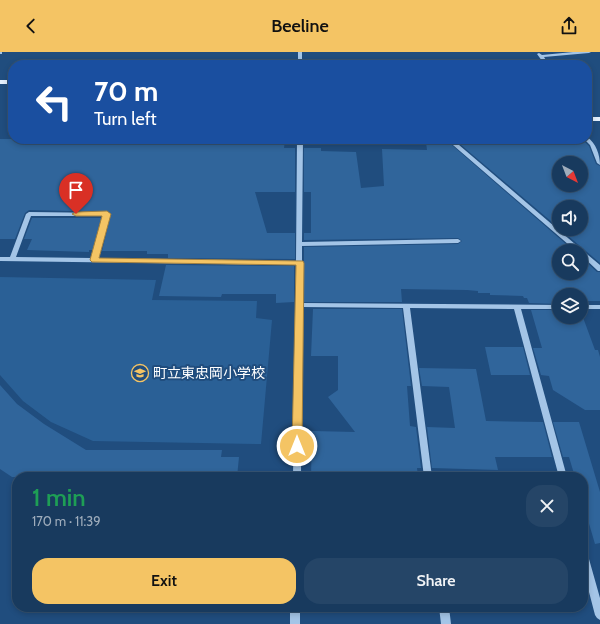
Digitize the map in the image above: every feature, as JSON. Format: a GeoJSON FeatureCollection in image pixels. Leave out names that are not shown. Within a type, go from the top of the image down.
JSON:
{"type":"FeatureCollection","features":[{"type":"Feature","properties":{"kind":"street"},"geometry":{"type":"LineString","coordinates":[[539,54],[589,52]]}},
{"type":"Feature","properties":{"kind":"street"},"geometry":{"type":"LineString","coordinates":[[297,472],[300,144]]}},
{"type":"Feature","properties":{"kind":"street"},"geometry":{"type":"LineString","coordinates":[[455,144],[571,244]]}},
{"type":"Feature","properties":{"kind":"street"},"geometry":{"type":"LineString","coordinates":[[591,144],[600,163]]}},
{"type":"Feature","properties":{"kind":"street"},"geometry":{"type":"LineString","coordinates":[[12,259],[29,214],[107,214],[95,260]]}},
{"type":"Feature","properties":{"kind":"street"},"geometry":{"type":"LineString","coordinates":[[299,244],[458,241]]}},
{"type":"Feature","properties":{"kind":"street"},"geometry":{"type":"LineString","coordinates":[[588,258],[600,268]]}},
{"type":"Feature","properties":{"kind":"street"},"geometry":{"type":"LineString","coordinates":[[0,259],[300,263]]}},
{"type":"Feature","properties":{"kind":"street"},"geometry":{"type":"LineString","coordinates":[[299,305],[552,307]]}},
{"type":"Feature","properties":{"kind":"street"},"geometry":{"type":"LineString","coordinates":[[406,306],[427,472]]}},
{"type":"Feature","properties":{"kind":"street"},"geometry":{"type":"LineString","coordinates":[[518,307],[562,472]]}},
{"type":"Feature","properties":{"kind":"street"},"geometry":{"type":"LineString","coordinates":[[588,307],[600,307]]}},
{"type":"Feature","properties":{"kind":"street"},"geometry":{"type":"LineString","coordinates":[[588,571],[600,615]]}},
{"type":"Feature","properties":{"kind":"street"},"geometry":{"type":"LineString","coordinates":[[295,612],[295,624]]}},
{"type":"Feature","properties":{"kind":"street"},"geometry":{"type":"LineString","coordinates":[[445,612],[446,624]]}},
{"type":"Feature","properties":{"kind":"shaded area","name":"町立東忠岡小学校"},"geometry":{"type":"Polygon","coordinates":[[[0,277],[156,280],[152,300],[257,301],[256,318],[272,320],[261,444],[93,441],[51,422],[23,401],[0,375],[0,277]]]}},
{"type":"Feature","properties":{"kind":"building"},"geometry":{"type":"Polygon","coordinates":[[[0,139],[8,139],[8,144],[284,144],[284,148],[295,148],[295,192],[255,192],[267,233],[295,233],[295,259],[168,258],[168,254],[147,254],[147,251],[102,251],[111,214],[109,212],[29,210],[25,213],[15,239],[0,239],[0,139]]]}},
{"type":"Feature","properties":{"kind":"building"},"geometry":{"type":"Polygon","coordinates":[[[426,144],[451,144],[552,232],[552,236],[557,236],[566,244],[552,244],[552,280],[588,280],[588,264],[597,272],[600,272],[600,301],[588,301],[588,288],[552,288],[552,304],[529,303],[527,298],[524,298],[523,296],[490,295],[490,293],[478,293],[478,291],[401,289],[402,302],[304,302],[304,247],[458,244],[462,241],[458,238],[304,240],[304,233],[311,233],[311,192],[304,192],[304,148],[321,148],[321,151],[356,152],[361,188],[384,186],[382,149],[427,150],[426,144]]]}},
{"type":"Feature","properties":{"kind":"building"},"geometry":{"type":"Polygon","coordinates":[[[460,144],[587,144],[596,164],[600,166],[600,263],[588,253],[588,244],[578,244],[568,236],[588,236],[588,200],[552,200],[552,222],[460,144]]]}},
{"type":"Feature","properties":{"kind":"building"},"geometry":{"type":"Polygon","coordinates":[[[32,218],[102,218],[93,250],[89,250],[89,252],[27,250],[32,239],[24,239],[32,218]]]}},
{"type":"Feature","properties":{"kind":"building"},"geometry":{"type":"Polygon","coordinates":[[[166,265],[294,266],[294,302],[276,303],[276,294],[222,294],[221,297],[159,296],[166,265]]]}},
{"type":"Feature","properties":{"kind":"building"},"geometry":{"type":"Polygon","coordinates":[[[313,309],[402,309],[411,386],[407,386],[410,426],[416,427],[421,468],[417,468],[417,472],[311,472],[312,431],[355,432],[328,397],[338,390],[338,356],[311,356],[313,309]]]}},
{"type":"Feature","properties":{"kind":"building"},"geometry":{"type":"Polygon","coordinates":[[[531,310],[552,310],[552,324],[585,324],[595,350],[598,350],[600,357],[600,410],[585,410],[553,390],[549,376],[541,375],[533,348],[542,348],[531,310]]]}},
{"type":"Feature","properties":{"kind":"building"},"geometry":{"type":"Polygon","coordinates":[[[485,347],[523,347],[530,375],[491,375],[485,347]]]}},
{"type":"Feature","properties":{"kind":"building"},"geometry":{"type":"Polygon","coordinates":[[[419,368],[476,369],[486,421],[543,422],[552,457],[495,457],[498,470],[432,468],[427,427],[455,428],[449,387],[422,386],[419,368]]]}},
{"type":"Feature","properties":{"kind":"building"},"geometry":{"type":"Polygon","coordinates":[[[0,385],[17,404],[44,424],[86,450],[222,450],[221,457],[239,457],[238,472],[12,472],[12,477],[0,469],[0,385]]]}},
{"type":"Feature","properties":{"kind":"building"},"geometry":{"type":"Polygon","coordinates":[[[553,422],[579,422],[600,492],[600,543],[595,544],[588,520],[588,472],[574,472],[569,457],[563,457],[553,422]]]}},
{"type":"Feature","properties":{"kind":"place","name":"町立東忠岡小学校"},"geometry":{"type":"Point","coordinates":[140,373]}},
{"type":"Feature","properties":{"kind":"route"},"geometry":{"type":"LineString","coordinates":[[76,214],[107,214],[95,260],[300,263],[297,446]]}}]}
